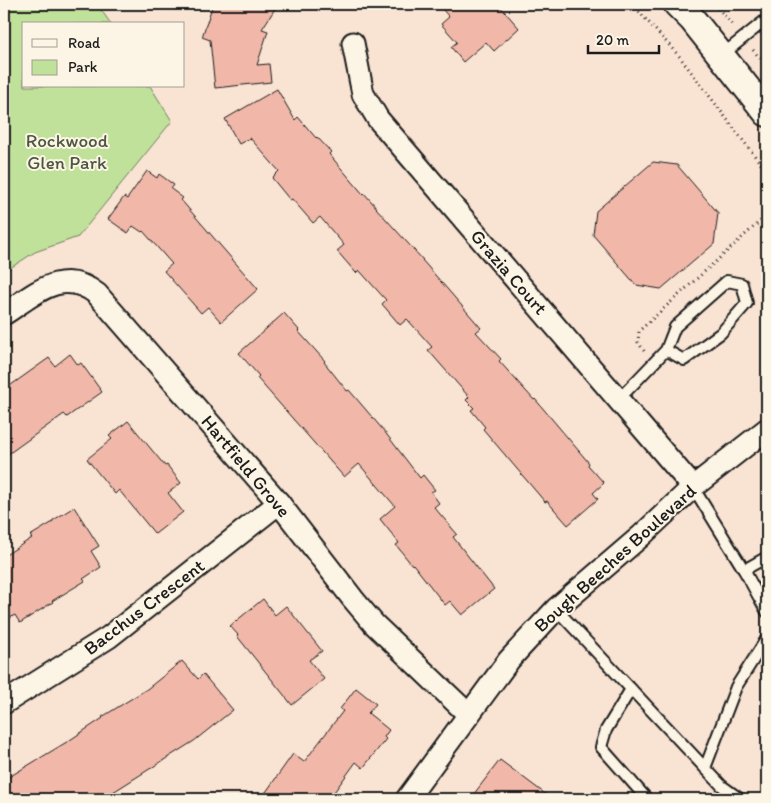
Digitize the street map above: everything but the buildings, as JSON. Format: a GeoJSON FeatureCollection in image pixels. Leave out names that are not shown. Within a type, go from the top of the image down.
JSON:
{"type":"FeatureCollection","features":[{"type":"Feature","properties":{"kind":"street"},"geometry":{"type":"LineString","coordinates":[[677,4],[692,18],[767,113]]}},
{"type":"Feature","properties":{"kind":"street","name":"Grazia Court"},"geometry":{"type":"LineString","coordinates":[[353,43],[363,94],[378,119],[693,487]]}},
{"type":"Feature","properties":{"kind":"street","name":"Hartfield Grove"},"geometry":{"type":"LineString","coordinates":[[4,314],[43,289],[59,282],[75,282],[91,288],[114,312],[279,503],[374,624],[468,714]]}},
{"type":"Feature","properties":{"kind":"street","name":"Bough Beeches Boulevard"},"geometry":{"type":"LineString","coordinates":[[407,799],[509,660],[556,609],[641,536],[693,487],[767,429]]}},
{"type":"Feature","properties":{"kind":"street","name":"Bacchus Crescent"},"geometry":{"type":"LineString","coordinates":[[4,703],[109,638],[279,503]]}},
{"type":"Feature","properties":{"kind":"lane"},"geometry":{"type":"LineString","coordinates":[[722,55],[767,18]]}},
{"type":"Feature","properties":{"kind":"lane"},"geometry":{"type":"LineString","coordinates":[[618,400],[666,350],[675,327],[727,281],[742,284],[747,303],[722,333],[684,360],[666,350]]}},
{"type":"Feature","properties":{"kind":"lane"},"geometry":{"type":"LineString","coordinates":[[693,487],[744,570],[767,612]]}},
{"type":"Feature","properties":{"kind":"lane"},"geometry":{"type":"LineString","coordinates":[[744,570],[767,557]]}},
{"type":"Feature","properties":{"kind":"lane"},"geometry":{"type":"LineString","coordinates":[[556,609],[722,786],[740,799]]}},
{"type":"Feature","properties":{"kind":"lane"},"geometry":{"type":"LineString","coordinates":[[705,768],[736,687],[767,638]]}},
{"type":"Feature","properties":{"kind":"lane"},"geometry":{"type":"LineString","coordinates":[[632,689],[606,730],[601,748],[647,799]]}},
{"type":"Feature","properties":{"kind":"path"},"geometry":{"type":"LineString","coordinates":[[632,4],[679,56],[767,172]]}},
{"type":"Feature","properties":{"kind":"green space","name":"Rockwood Glen Park"},"geometry":{"type":"Polygon","coordinates":[[[4,4],[97,4],[110,22],[22,22],[22,88],[151,88],[172,121],[78,237],[35,252],[4,272],[4,4]]]}}]}
